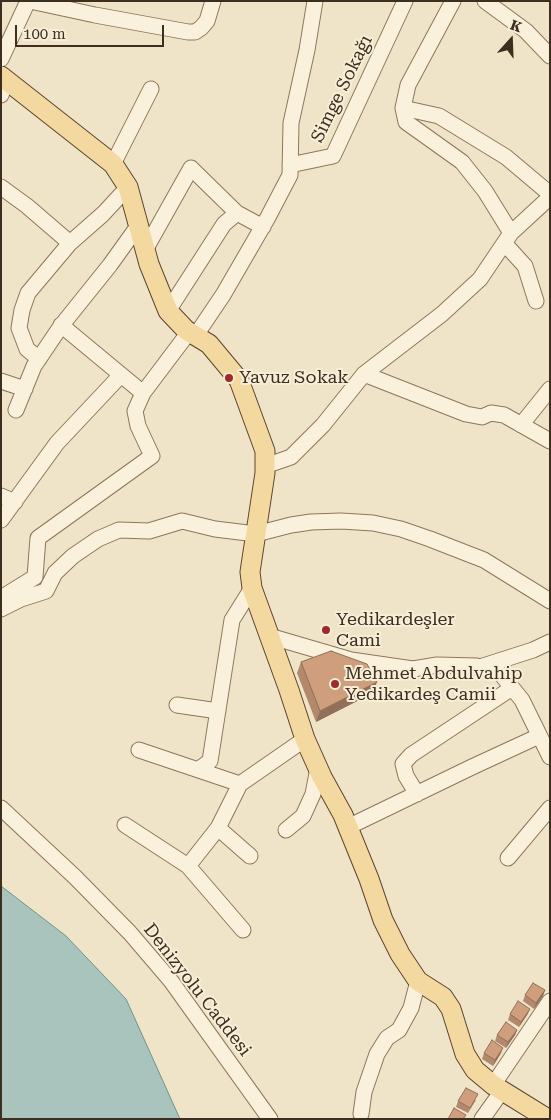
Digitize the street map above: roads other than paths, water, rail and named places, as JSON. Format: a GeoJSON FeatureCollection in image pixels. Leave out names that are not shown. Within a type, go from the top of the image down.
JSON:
{"type":"FeatureCollection","features":[{"type":"Feature","properties":{"kind":"main road"},"geometry":{"type":"LineString","coordinates":[[3,83],[113,164],[128,187],[149,264],[168,311],[192,333],[209,344],[239,380],[265,451],[265,466],[250,572],[252,588],[305,739],[348,827],[383,920],[400,954],[418,981],[443,997],[451,1010],[465,1054],[475,1070],[498,1088],[548,1119]]}},
{"type":"Feature","properties":{"kind":"street"},"geometry":{"type":"LineString","coordinates":[[1,59],[29,1],[77,12],[195,32],[207,21],[212,1]]}},
{"type":"Feature","properties":{"kind":"street"},"geometry":{"type":"LineString","coordinates":[[1,598],[35,577],[38,538],[152,456],[138,426],[135,411],[143,393],[223,296],[263,227],[290,175],[291,123],[307,50],[315,1]]}},
{"type":"Feature","properties":{"kind":"street","name":"Simge Sokağı"},"geometry":{"type":"LineString","coordinates":[[290,164],[333,156],[405,1]]}},
{"type":"Feature","properties":{"kind":"street"},"geometry":{"type":"LineString","coordinates":[[453,1],[408,84],[403,108],[406,122],[462,162],[485,191],[508,239],[525,266],[536,301]]}},
{"type":"Feature","properties":{"kind":"street"},"geometry":{"type":"LineString","coordinates":[[485,1],[526,30],[550,56]]}},
{"type":"Feature","properties":{"kind":"street"},"geometry":{"type":"LineString","coordinates":[[113,164],[151,89]]}},
{"type":"Feature","properties":{"kind":"street"},"geometry":{"type":"LineString","coordinates":[[265,466],[291,457],[322,425],[364,374],[442,314],[480,279],[508,239],[550,195],[506,157],[439,116],[403,108]]}},
{"type":"Feature","properties":{"kind":"street"},"geometry":{"type":"LineString","coordinates":[[145,250],[191,168],[237,213],[263,227]]}},
{"type":"Feature","properties":{"kind":"street"},"geometry":{"type":"LineString","coordinates":[[1,187],[27,206],[70,244]]}},
{"type":"Feature","properties":{"kind":"street"},"geometry":{"type":"LineString","coordinates":[[39,359],[27,349],[19,328],[28,292],[70,244],[103,214],[128,187]]}},
{"type":"Feature","properties":{"kind":"street"},"geometry":{"type":"LineString","coordinates":[[168,311],[224,224],[237,213]]}},
{"type":"Feature","properties":{"kind":"street"},"geometry":{"type":"LineString","coordinates":[[16,410],[39,359],[62,325],[110,266],[138,226]]}},
{"type":"Feature","properties":{"kind":"street"},"geometry":{"type":"LineString","coordinates":[[62,325],[143,393]]}},
{"type":"Feature","properties":{"kind":"street"},"geometry":{"type":"LineString","coordinates":[[364,374],[466,414],[482,417],[491,413],[504,415],[550,441]]}},
{"type":"Feature","properties":{"kind":"street"},"geometry":{"type":"LineString","coordinates":[[1,520],[8,499],[57,443],[121,375]]}},
{"type":"Feature","properties":{"kind":"street"},"geometry":{"type":"LineString","coordinates":[[1,381],[25,389]]}},
{"type":"Feature","properties":{"kind":"street"},"geometry":{"type":"LineString","coordinates":[[521,425],[550,389]]}},
{"type":"Feature","properties":{"kind":"street"},"geometry":{"type":"LineString","coordinates":[[1,609],[21,599],[46,591],[55,574],[72,556],[98,539],[119,530],[149,531],[182,521],[215,529],[256,534],[291,524],[311,522],[341,521],[382,525],[430,539],[484,560],[550,601]]}},
{"type":"Feature","properties":{"kind":"street"},"geometry":{"type":"LineString","coordinates":[[199,769],[210,762],[232,620],[252,588]]}},
{"type":"Feature","properties":{"kind":"street"},"geometry":{"type":"LineString","coordinates":[[269,636],[351,660],[413,669],[437,664],[480,667],[501,674],[522,700],[550,757]]}},
{"type":"Feature","properties":{"kind":"street"},"geometry":{"type":"LineString","coordinates":[[480,667],[533,650],[550,642]]}},
{"type":"Feature","properties":{"kind":"street"},"geometry":{"type":"LineString","coordinates":[[417,794],[406,776],[403,764],[411,755],[512,688]]}},
{"type":"Feature","properties":{"kind":"street"},"geometry":{"type":"LineString","coordinates":[[177,705],[218,710]]}},
{"type":"Feature","properties":{"kind":"street"},"geometry":{"type":"LineString","coordinates":[[348,827],[540,736]]}},
{"type":"Feature","properties":{"kind":"street"},"geometry":{"type":"LineString","coordinates":[[188,866],[218,828],[240,784],[305,739]]}},
{"type":"Feature","properties":{"kind":"street"},"geometry":{"type":"LineString","coordinates":[[139,750],[240,784]]}},
{"type":"Feature","properties":{"kind":"street"},"geometry":{"type":"LineString","coordinates":[[286,830],[302,816],[313,794],[318,768]]}},
{"type":"Feature","properties":{"kind":"street","name":"Denizyolu Caddesi"},"geometry":{"type":"LineString","coordinates":[[1,808],[75,877],[130,932],[171,981],[270,1119]]}},
{"type":"Feature","properties":{"kind":"street"},"geometry":{"type":"LineString","coordinates":[[508,858],[550,808]]}},
{"type":"Feature","properties":{"kind":"street"},"geometry":{"type":"LineString","coordinates":[[125,826],[188,866],[243,930]]}},
{"type":"Feature","properties":{"kind":"street"},"geometry":{"type":"LineString","coordinates":[[218,828],[250,856]]}},
{"type":"Feature","properties":{"kind":"street"},"geometry":{"type":"LineString","coordinates":[[361,1114],[364,1092],[377,1054],[387,1038],[399,1030],[411,1008],[418,981]]}},
{"type":"Feature","properties":{"kind":"street"},"geometry":{"type":"LineString","coordinates":[[482,1119],[550,1000]]}},
{"type":"Feature","properties":{"kind":"water"},"geometry":{"type":"Polygon","coordinates":[[[1,886],[66,936],[126,999],[180,1119],[1,1119],[1,886]]]}},
{"type":"Feature","properties":{"kind":"place","name":"Yavuz Sokak"},"geometry":{"type":"Point","coordinates":[229,378]}},
{"type":"Feature","properties":{"kind":"place","name":"Yedikardeşler Cami"},"geometry":{"type":"Point","coordinates":[326,630]}},
{"type":"Feature","properties":{"kind":"place","name":"Mehmet Abdulvahip Yedikardeş Camii"},"geometry":{"type":"Point","coordinates":[335,684]}}]}
